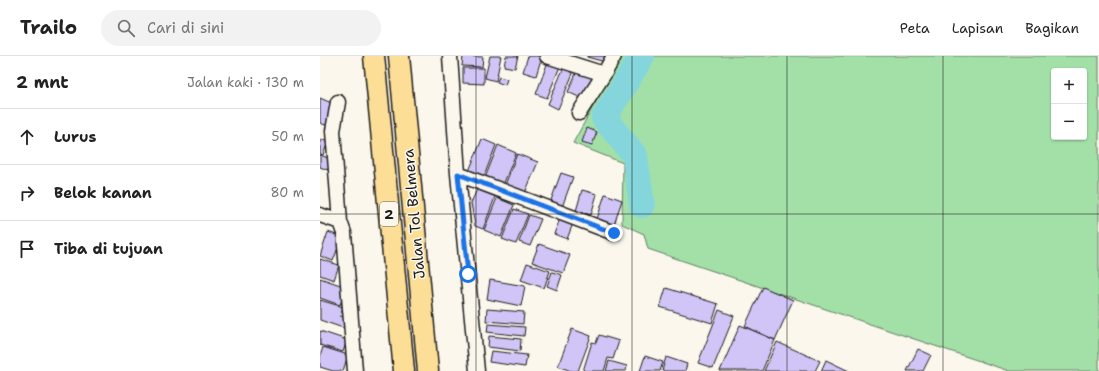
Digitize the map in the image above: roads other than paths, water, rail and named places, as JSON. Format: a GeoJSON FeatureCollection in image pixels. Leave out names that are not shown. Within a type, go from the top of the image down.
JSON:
{"type":"FeatureCollection","features":[{"type":"Feature","properties":{"kind":"highway","name":"Jalan Tol Belmera"},"geometry":{"type":"LineString","coordinates":[[374,56],[404,371]]}},
{"type":"Feature","properties":{"kind":"highway","name":"Jalan Tol Belmera"},"geometry":{"type":"LineString","coordinates":[[399,56],[428,371]]}},
{"type":"Feature","properties":{"kind":"street"},"geometry":{"type":"LineString","coordinates":[[450,56],[458,174],[481,370]]}},
{"type":"Feature","properties":{"kind":"street"},"geometry":{"type":"LineString","coordinates":[[547,56],[604,74]]}},
{"type":"Feature","properties":{"kind":"street"},"geometry":{"type":"LineString","coordinates":[[579,113],[614,56]]}},
{"type":"Feature","properties":{"kind":"street"},"geometry":{"type":"LineString","coordinates":[[338,102],[333,131],[340,222],[344,233],[355,371]]}},
{"type":"Feature","properties":{"kind":"street"},"geometry":{"type":"LineString","coordinates":[[458,174],[614,233]]}},
{"type":"Feature","properties":{"kind":"street"},"geometry":{"type":"LineString","coordinates":[[320,215],[340,222]]}},
{"type":"Feature","properties":{"kind":"waterway"},"geometry":{"type":"LineString","coordinates":[[642,56],[604,118],[635,156],[642,205]]}}]}
